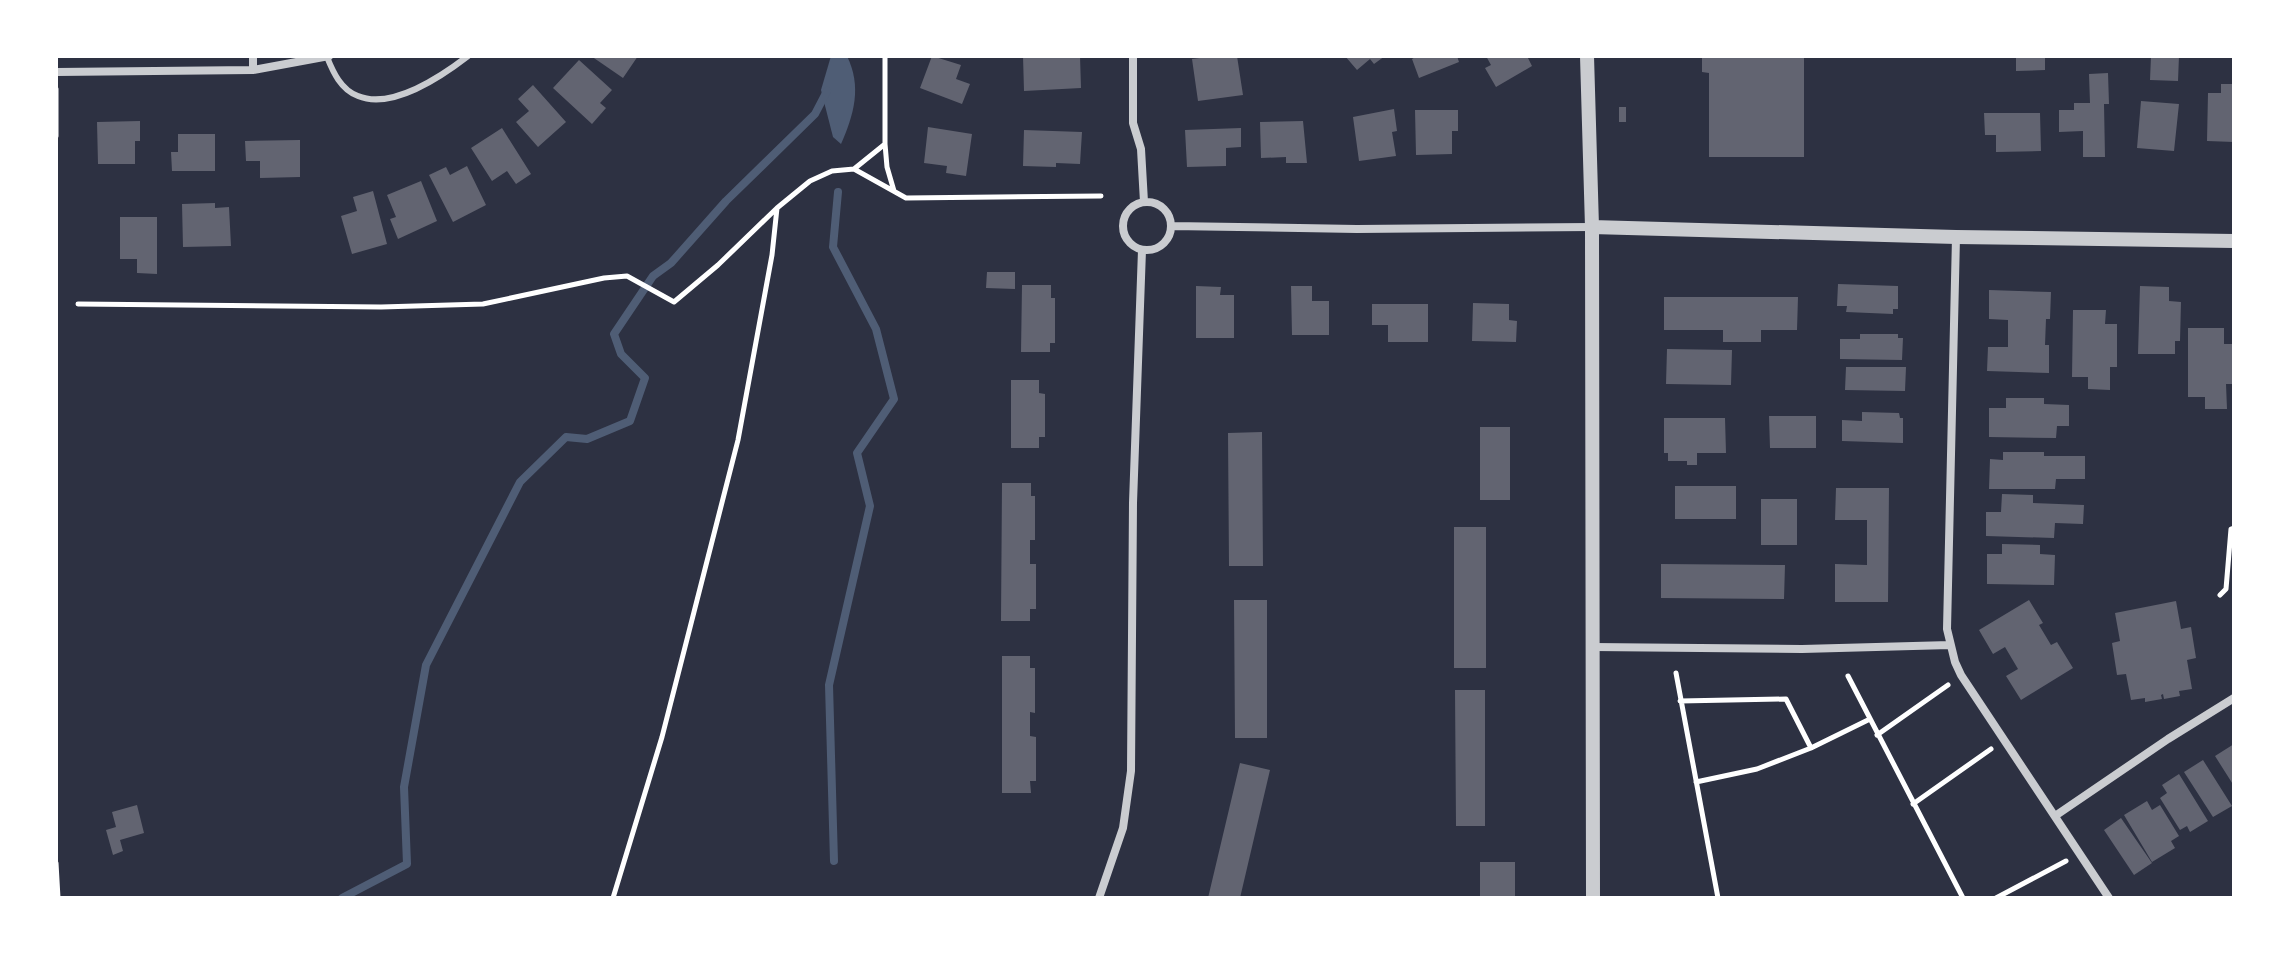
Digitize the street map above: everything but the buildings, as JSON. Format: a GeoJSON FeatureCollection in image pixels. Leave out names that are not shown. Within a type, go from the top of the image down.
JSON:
{"type":"FeatureCollection","features":[{"type":"Feature","properties":{"kind":"street"},"geometry":{"type":"LineString","coordinates":[[253,56],[253,70]]}},
{"type":"Feature","properties":{"kind":"street"},"geometry":{"type":"LineString","coordinates":[[56,72],[253,70],[328,56]]}},
{"type":"Feature","properties":{"kind":"street"},"geometry":{"type":"LineString","coordinates":[[1133,56],[1133,123],[1141,149],[1144,202]]}},
{"type":"Feature","properties":{"kind":"street"},"geometry":{"type":"LineString","coordinates":[[1587,56],[1592,227],[1593,898]]}},
{"type":"Feature","properties":{"kind":"street"},"geometry":{"type":"LineString","coordinates":[[1144,202],[1163,207],[1172,226],[1168,240],[1156,249],[1142,250],[1128,241],[1123,225],[1129,210],[1144,202]]}},
{"type":"Feature","properties":{"kind":"street"},"geometry":{"type":"LineString","coordinates":[[1172,226],[1357,229],[1592,227],[2234,241]]}},
{"type":"Feature","properties":{"kind":"street"},"geometry":{"type":"LineString","coordinates":[[1956,237],[1947,629],[1950,645],[1961,675],[2109,898]]}},
{"type":"Feature","properties":{"kind":"street"},"geometry":{"type":"LineString","coordinates":[[1099,898],[1123,828],[1131,771],[1133,503],[1142,250]]}},
{"type":"Feature","properties":{"kind":"street"},"geometry":{"type":"LineString","coordinates":[[1593,647],[1802,649],[1950,645]]}},
{"type":"Feature","properties":{"kind":"street"},"geometry":{"type":"LineString","coordinates":[[2055,816],[2234,698]]}},
{"type":"Feature","properties":{"kind":"lane"},"geometry":{"type":"LineString","coordinates":[[328,56],[333,73],[343,86],[356,96],[371,99],[426,85],[468,56]]}},
{"type":"Feature","properties":{"kind":"path"},"geometry":{"type":"LineString","coordinates":[[885,56],[885,144],[887,167],[895,192]]}},
{"type":"Feature","properties":{"kind":"path"},"geometry":{"type":"LineString","coordinates":[[56,72],[56,136]]}},
{"type":"Feature","properties":{"kind":"path"},"geometry":{"type":"LineString","coordinates":[[78,304],[381,307],[483,304],[604,278],[627,276],[674,302],[810,181],[832,171],[854,169],[885,144]]}},
{"type":"Feature","properties":{"kind":"path"},"geometry":{"type":"LineString","coordinates":[[854,169],[906,198],[1101,196]]}},
{"type":"Feature","properties":{"kind":"path"},"geometry":{"type":"LineString","coordinates":[[613,898],[662,737],[738,440],[772,255],[777,208]]}},
{"type":"Feature","properties":{"kind":"path"},"geometry":{"type":"LineString","coordinates":[[2220,595],[2226,589],[2231,529],[2234,528]]}},
{"type":"Feature","properties":{"kind":"path"},"geometry":{"type":"LineString","coordinates":[[1676,673],[1718,898]]}},
{"type":"Feature","properties":{"kind":"path"},"geometry":{"type":"LineString","coordinates":[[1848,676],[1868,720],[1963,898]]}},
{"type":"Feature","properties":{"kind":"path"},"geometry":{"type":"LineString","coordinates":[[1877,735],[1945,687]]}},
{"type":"Feature","properties":{"kind":"path"},"geometry":{"type":"LineString","coordinates":[[1680,701],[1786,699],[1811,748]]}},
{"type":"Feature","properties":{"kind":"path"},"geometry":{"type":"LineString","coordinates":[[1696,782],[1757,769],[1811,748],[1868,720]]}},
{"type":"Feature","properties":{"kind":"path"},"geometry":{"type":"LineString","coordinates":[[1913,804],[1991,749]]}},
{"type":"Feature","properties":{"kind":"path"},"geometry":{"type":"LineString","coordinates":[[1996,898],[2068,859]]}},
{"type":"Feature","properties":{"kind":"path"},"geometry":{"type":"LineString","coordinates":[[56,863],[58,898]]}},
{"type":"Feature","properties":{"kind":"water"},"geometry":{"type":"Polygon","coordinates":[[[831,56],[847,56],[854,79],[853,111],[841,144],[833,137],[821,90],[831,56]]]}},
{"type":"Feature","properties":{"kind":"waterway"},"geometry":{"type":"LineString","coordinates":[[342,898],[407,864],[404,787],[426,665],[520,482],[566,437],[587,439],[630,421],[645,378],[621,354],[614,334],[653,276],[671,263],[726,201],[815,114],[827,91]]}},
{"type":"Feature","properties":{"kind":"waterway"},"geometry":{"type":"LineString","coordinates":[[834,861],[829,685],[870,506],[857,453],[894,399],[876,329],[833,247],[838,192]]}}]}
